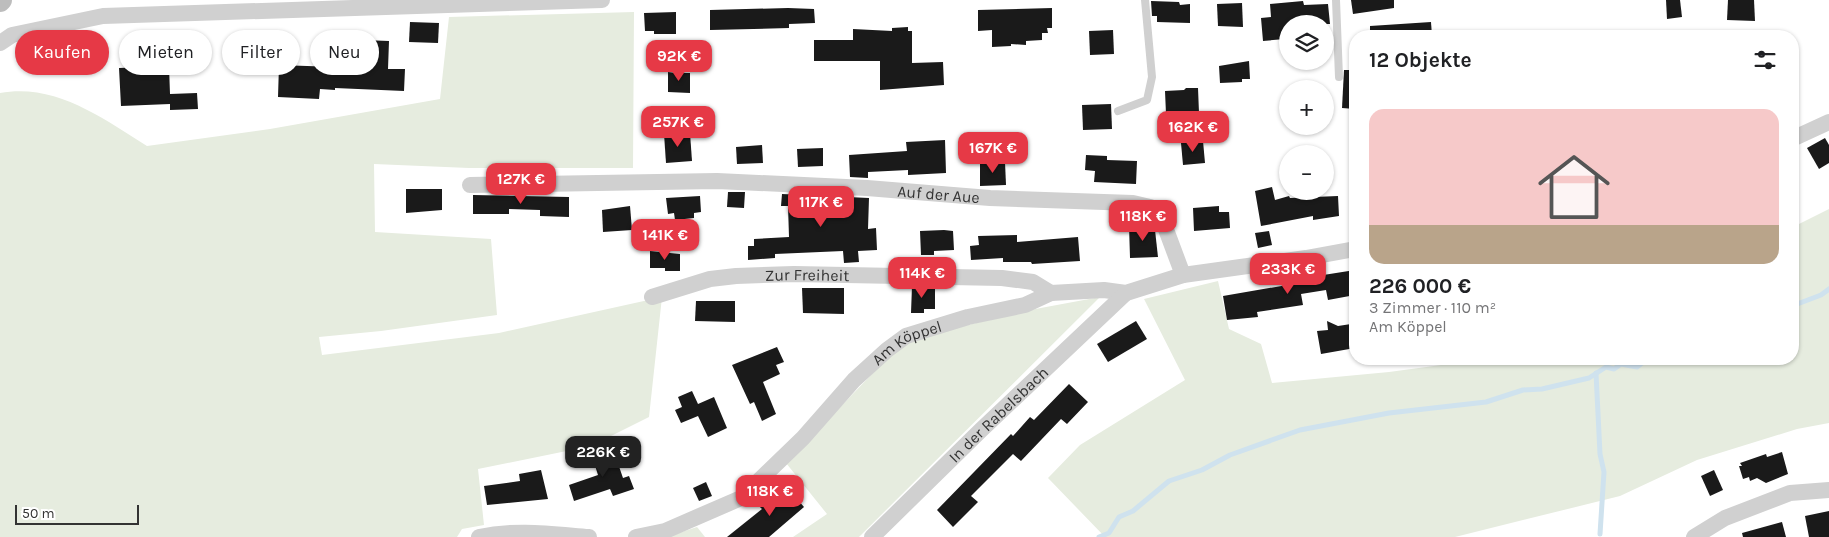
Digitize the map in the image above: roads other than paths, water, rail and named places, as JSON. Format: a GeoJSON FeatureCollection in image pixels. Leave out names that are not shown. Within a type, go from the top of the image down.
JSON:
{"type":"FeatureCollection","features":[{"type":"Feature","properties":{"kind":"street"},"geometry":{"type":"LineString","coordinates":[[0,42],[12,35],[103,16],[602,0]]}},
{"type":"Feature","properties":{"kind":"street"},"geometry":{"type":"LineString","coordinates":[[1799,136],[1829,122]]}},
{"type":"Feature","properties":{"kind":"street","name":"Auf der Aue"},"geometry":{"type":"LineString","coordinates":[[470,186],[717,181],[867,188],[990,198],[1133,204],[1150,207],[1161,216],[1184,274]]}},
{"type":"Feature","properties":{"kind":"street","name":"Am Köppel"},"geometry":{"type":"LineString","coordinates":[[636,537],[665,531],[741,498],[803,438],[854,380],[887,350],[906,336],[968,317],[1025,305],[1051,293],[1104,290],[1126,293],[1184,274],[1306,258],[1349,250]]}},
{"type":"Feature","properties":{"kind":"street","name":"Zur Freiheit"},"geometry":{"type":"LineString","coordinates":[[652,297],[710,279],[794,274],[1002,278],[1033,282],[1051,293]]}},
{"type":"Feature","properties":{"kind":"street","name":"In der Rabelsbach"},"geometry":{"type":"LineString","coordinates":[[872,537],[981,430],[1126,293]]}},
{"type":"Feature","properties":{"kind":"street"},"geometry":{"type":"LineString","coordinates":[[1694,537],[1725,518],[1790,493],[1829,490]]}},
{"type":"Feature","properties":{"kind":"street"},"geometry":{"type":"LineString","coordinates":[[479,537],[502,532],[536,532],[589,537]]}},
{"type":"Feature","properties":{"kind":"lane"},"geometry":{"type":"LineString","coordinates":[[1118,110],[1147,100],[1152,77],[1145,0]]}},
{"type":"Feature","properties":{"kind":"lane"},"geometry":{"type":"LineString","coordinates":[[1336,0],[1338,77]]}},
{"type":"Feature","properties":{"kind":"waterway"},"geometry":{"type":"LineString","coordinates":[[1799,303],[1821,295],[1829,289]]}},
{"type":"Feature","properties":{"kind":"waterway"},"geometry":{"type":"LineString","coordinates":[[1099,537],[1109,533],[1119,517],[1133,511],[1169,481],[1202,470],[1230,455],[1300,430],[1389,413],[1486,402],[1523,390],[1542,389],[1589,378],[1606,367],[1614,369],[1620,365]]}},
{"type":"Feature","properties":{"kind":"waterway"},"geometry":{"type":"LineString","coordinates":[[1626,365],[1637,367],[1640,365]]}},
{"type":"Feature","properties":{"kind":"waterway"},"geometry":{"type":"LineString","coordinates":[[1596,373],[1600,454],[1604,472],[1600,534]]}}]}
